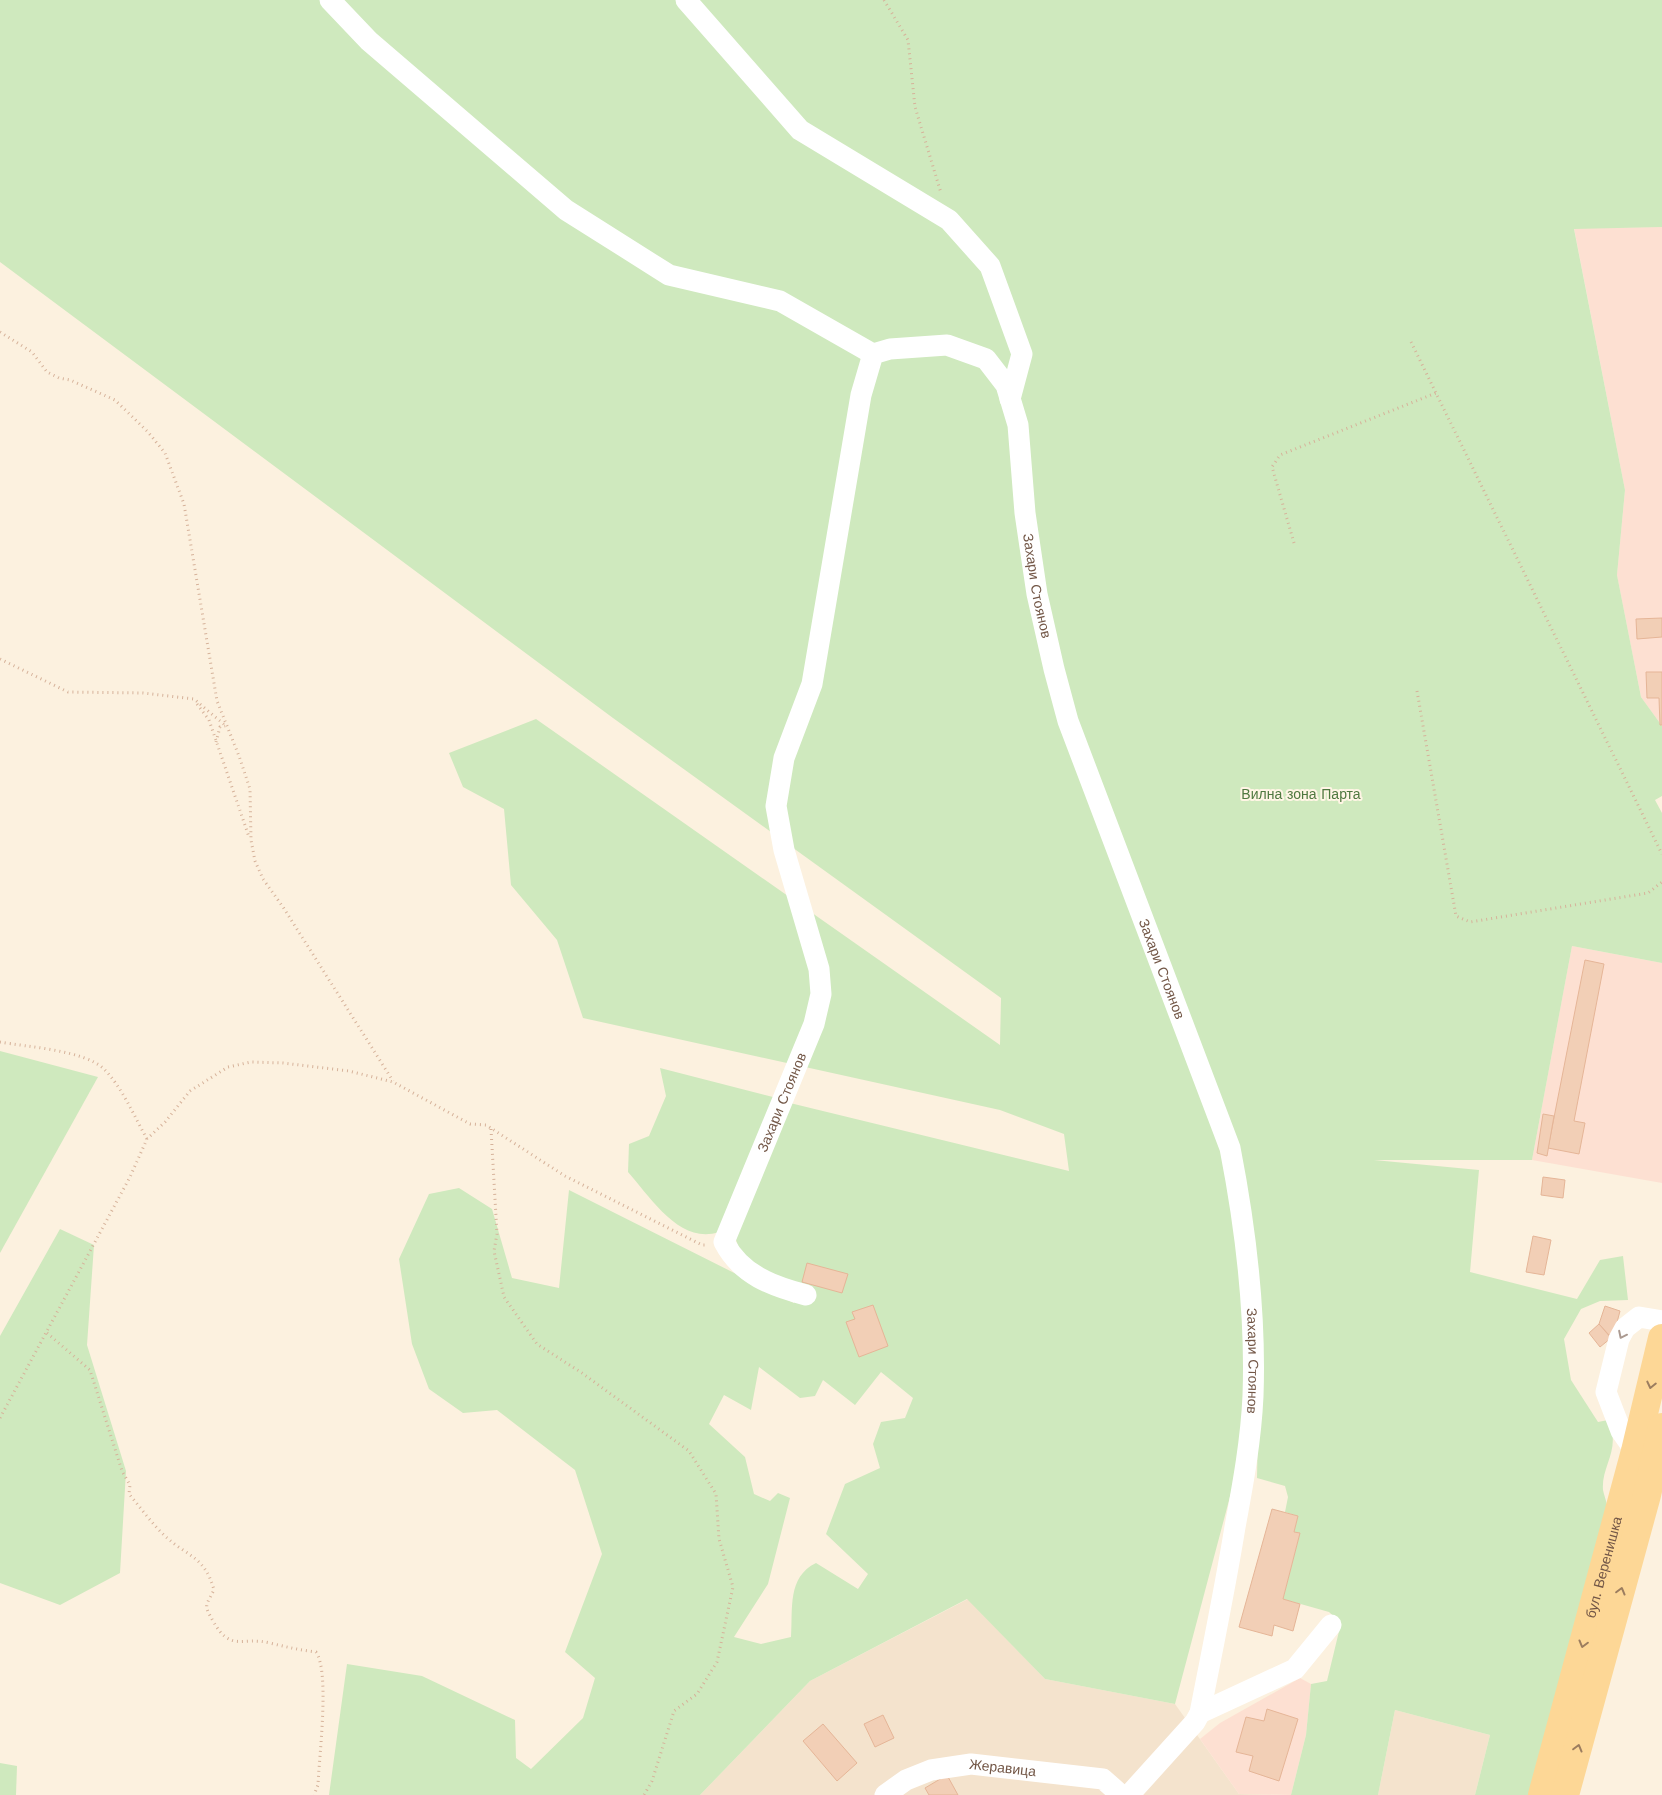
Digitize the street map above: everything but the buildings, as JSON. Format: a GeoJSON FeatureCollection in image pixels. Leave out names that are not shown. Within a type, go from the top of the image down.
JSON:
{"type":"FeatureCollection","features":[{"type":"Feature","properties":{"kind":"main road","name":"бул. Веренишка"},"geometry":{"type":"LineString","coordinates":[[1565,1795],[1644,1505],[1645,1454],[1662,1338]]}},
{"type":"Feature","properties":{"kind":"main road","name":"бул. Веренишка"},"geometry":{"type":"LineString","coordinates":[[1542,1795],[1645,1454],[1662,1427]]}},
{"type":"Feature","properties":{"kind":"street"},"geometry":{"type":"LineString","coordinates":[[330,0],[369,41],[566,210],[669,275],[780,300],[873,354]]}},
{"type":"Feature","properties":{"kind":"street"},"geometry":{"type":"LineString","coordinates":[[686,0],[800,130],[949,220],[990,266],[1022,354],[1010,399]]}},
{"type":"Feature","properties":{"kind":"street","name":"Захари Стоянов"},"geometry":{"type":"LineString","coordinates":[[724,1242],[814,1024],[821,994],[820,969],[784,850],[776,806],[784,758],[812,684],[861,395],[873,354],[890,349],[946,345],[986,359],[1006,385],[1018,425],[1025,513],[1037,594],[1054,670],[1068,721],[1230,1148],[1242,1211],[1252,1293],[1253,1397],[1244,1476],[1200,1713],[1195,1722],[1128,1795]]}},
{"type":"Feature","properties":{"kind":"street"},"geometry":{"type":"LineString","coordinates":[[724,1242],[731,1256],[750,1274],[780,1288],[806,1295]]}},
{"type":"Feature","properties":{"kind":"street"},"geometry":{"type":"LineString","coordinates":[[1645,1454],[1621,1431],[1606,1392],[1619,1340],[1625,1328],[1640,1317],[1662,1321]]}},
{"type":"Feature","properties":{"kind":"street"},"geometry":{"type":"LineString","coordinates":[[1200,1713],[1295,1669],[1331,1625]]}},
{"type":"Feature","properties":{"kind":"street","name":"Жеравица"},"geometry":{"type":"LineString","coordinates":[[885,1795],[906,1780],[931,1770],[971,1764],[1103,1780],[1121,1795]]}},
{"type":"Feature","properties":{"kind":"path"},"geometry":{"type":"LineString","coordinates":[[884,0],[908,40],[915,107],[949,220]]}},
{"type":"Feature","properties":{"kind":"path"},"geometry":{"type":"LineString","coordinates":[[0,332],[32,352],[47,372],[115,400],[148,432],[166,453],[184,504],[217,701],[250,789],[251,840]]}},
{"type":"Feature","properties":{"kind":"path"},"geometry":{"type":"LineString","coordinates":[[1412,342],[1662,854]]}},
{"type":"Feature","properties":{"kind":"path"},"geometry":{"type":"LineString","coordinates":[[1294,543],[1272,467],[1280,455],[1436,393]]}},
{"type":"Feature","properties":{"kind":"path"},"geometry":{"type":"LineString","coordinates":[[0,659],[68,692],[143,693],[194,699],[226,726]]}},
{"type":"Feature","properties":{"kind":"path"},"geometry":{"type":"LineString","coordinates":[[1417,691],[1456,916],[1470,922],[1648,893],[1662,882]]}},
{"type":"Feature","properties":{"kind":"path"},"geometry":{"type":"LineString","coordinates":[[194,699],[209,720],[251,840],[255,861],[263,879],[283,907],[393,1082]]}},
{"type":"Feature","properties":{"kind":"path"},"geometry":{"type":"LineString","coordinates":[[216,744],[220,728],[226,726]]}},
{"type":"Feature","properties":{"kind":"path"},"geometry":{"type":"LineString","coordinates":[[0,1042],[83,1057],[103,1068],[113,1080],[147,1139]]}},
{"type":"Feature","properties":{"kind":"path"},"geometry":{"type":"LineString","coordinates":[[0,1418],[130,1177],[147,1139],[165,1122],[190,1091],[228,1067],[251,1062],[283,1063],[349,1071],[393,1082],[470,1124],[486,1125],[565,1176],[702,1245],[724,1242]]}},
{"type":"Feature","properties":{"kind":"path"},"geometry":{"type":"LineString","coordinates":[[491,1128],[496,1234],[494,1251],[504,1297],[537,1344],[582,1373],[689,1451],[716,1494],[719,1539],[733,1587],[717,1662],[697,1694],[674,1711],[652,1781],[644,1795]]}},
{"type":"Feature","properties":{"kind":"path"},"geometry":{"type":"LineString","coordinates":[[47,1334],[90,1370],[122,1471],[130,1485],[129,1494],[165,1537],[194,1556],[211,1579],[214,1590],[206,1606],[206,1612],[219,1633],[229,1640],[269,1643],[282,1648],[316,1652],[321,1659],[323,1680],[322,1709],[318,1785],[314,1795]]}},
{"type":"Feature","properties":{"kind":"shaded area"},"geometry":{"type":"Polygon","coordinates":[[[1662,227],[1662,726],[1641,697],[1617,575],[1625,490],[1574,228],[1662,227]]]}},
{"type":"Feature","properties":{"kind":"shaded area"},"geometry":{"type":"Polygon","coordinates":[[[1572,946],[1662,963],[1662,1183],[1532,1160],[1572,946]]]}},
{"type":"Feature","properties":{"kind":"shaded area"},"geometry":{"type":"Polygon","coordinates":[[[968,1599],[1045,1679],[1175,1704],[1239,1794],[1287,1795],[700,1795],[810,1681],[968,1599]]]}},
{"type":"Feature","properties":{"kind":"shaded area"},"geometry":{"type":"Polygon","coordinates":[[[1300,1678],[1311,1684],[1306,1735],[1291,1795],[1239,1794],[1200,1739],[1220,1723],[1300,1678]]]}},
{"type":"Feature","properties":{"kind":"shaded area"},"geometry":{"type":"Polygon","coordinates":[[[1395,1710],[1490,1735],[1475,1795],[1378,1795],[1395,1710]]]}},
{"type":"Feature","properties":{"kind":"green space","name":"Вилна зона Парта"},"geometry":{"type":"Polygon","coordinates":[[[0,0],[1662,0],[1662,227],[1574,229],[1625,490],[1617,575],[1641,697],[1662,726],[1662,796],[1655,800],[1662,813],[1662,963],[1572,946],[1532,1160],[1374,1160],[1479,1170],[1470,1272],[1577,1299],[1600,1260],[1623,1256],[1628,1300],[1600,1301],[1581,1309],[1564,1339],[1571,1380],[1598,1422],[1608,1420],[1613,1440],[1603,1481],[1607,1505],[1531,1795],[1475,1795],[1490,1735],[1395,1710],[1378,1795],[1291,1795],[1306,1735],[1311,1684],[1327,1681],[1341,1623],[1329,1612],[1283,1599],[1300,1533],[1294,1532],[1298,1516],[1285,1512],[1288,1497],[1285,1486],[1257,1478],[1260,1323],[1236,1474],[1175,1704],[1045,1679],[967,1599],[810,1681],[700,1795],[329,1795],[347,1664],[422,1676],[515,1720],[516,1758],[531,1769],[583,1718],[595,1678],[565,1652],[602,1554],[575,1470],[497,1410],[463,1413],[429,1389],[412,1344],[399,1259],[429,1194],[459,1188],[492,1209],[512,1278],[559,1288],[569,1190],[794,1303],[800,1286],[768,1274],[742,1257],[735,1237],[790,1103],[1069,1171],[1064,1134],[1000,1110],[583,1018],[557,940],[511,885],[504,809],[463,787],[449,753],[536,719],[1000,1045],[1001,998],[613,718],[0,262],[0,0]],[[759,1367],[751,1410],[724,1395],[709,1424],[745,1457],[754,1494],[770,1501],[778,1493],[790,1498],[768,1584],[734,1637],[761,1644],[791,1637],[792,1605],[796,1585],[807,1569],[816,1563],[858,1589],[868,1574],[826,1534],[845,1484],[880,1468],[873,1444],[881,1422],[905,1418],[913,1398],[881,1372],[855,1405],[823,1380],[815,1396],[800,1398],[759,1367]]]}},
{"type":"Feature","properties":{"kind":"green space"},"geometry":{"type":"Polygon","coordinates":[[[0,1051],[98,1077],[0,1253],[0,1051]]]}},
{"type":"Feature","properties":{"kind":"green space"},"geometry":{"type":"Polygon","coordinates":[[[660,1068],[777,1098],[719,1232],[705,1234],[692,1232],[679,1226],[667,1217],[628,1172],[629,1144],[649,1136],[666,1096],[660,1068]]]}},
{"type":"Feature","properties":{"kind":"green space"},"geometry":{"type":"Polygon","coordinates":[[[60,1229],[94,1245],[87,1345],[126,1471],[120,1573],[60,1605],[0,1583],[0,1336],[60,1229]]]}},
{"type":"Feature","properties":{"kind":"green space"},"geometry":{"type":"Polygon","coordinates":[[[0,1763],[17,1766],[16,1795],[0,1795],[0,1763]]]}}]}
